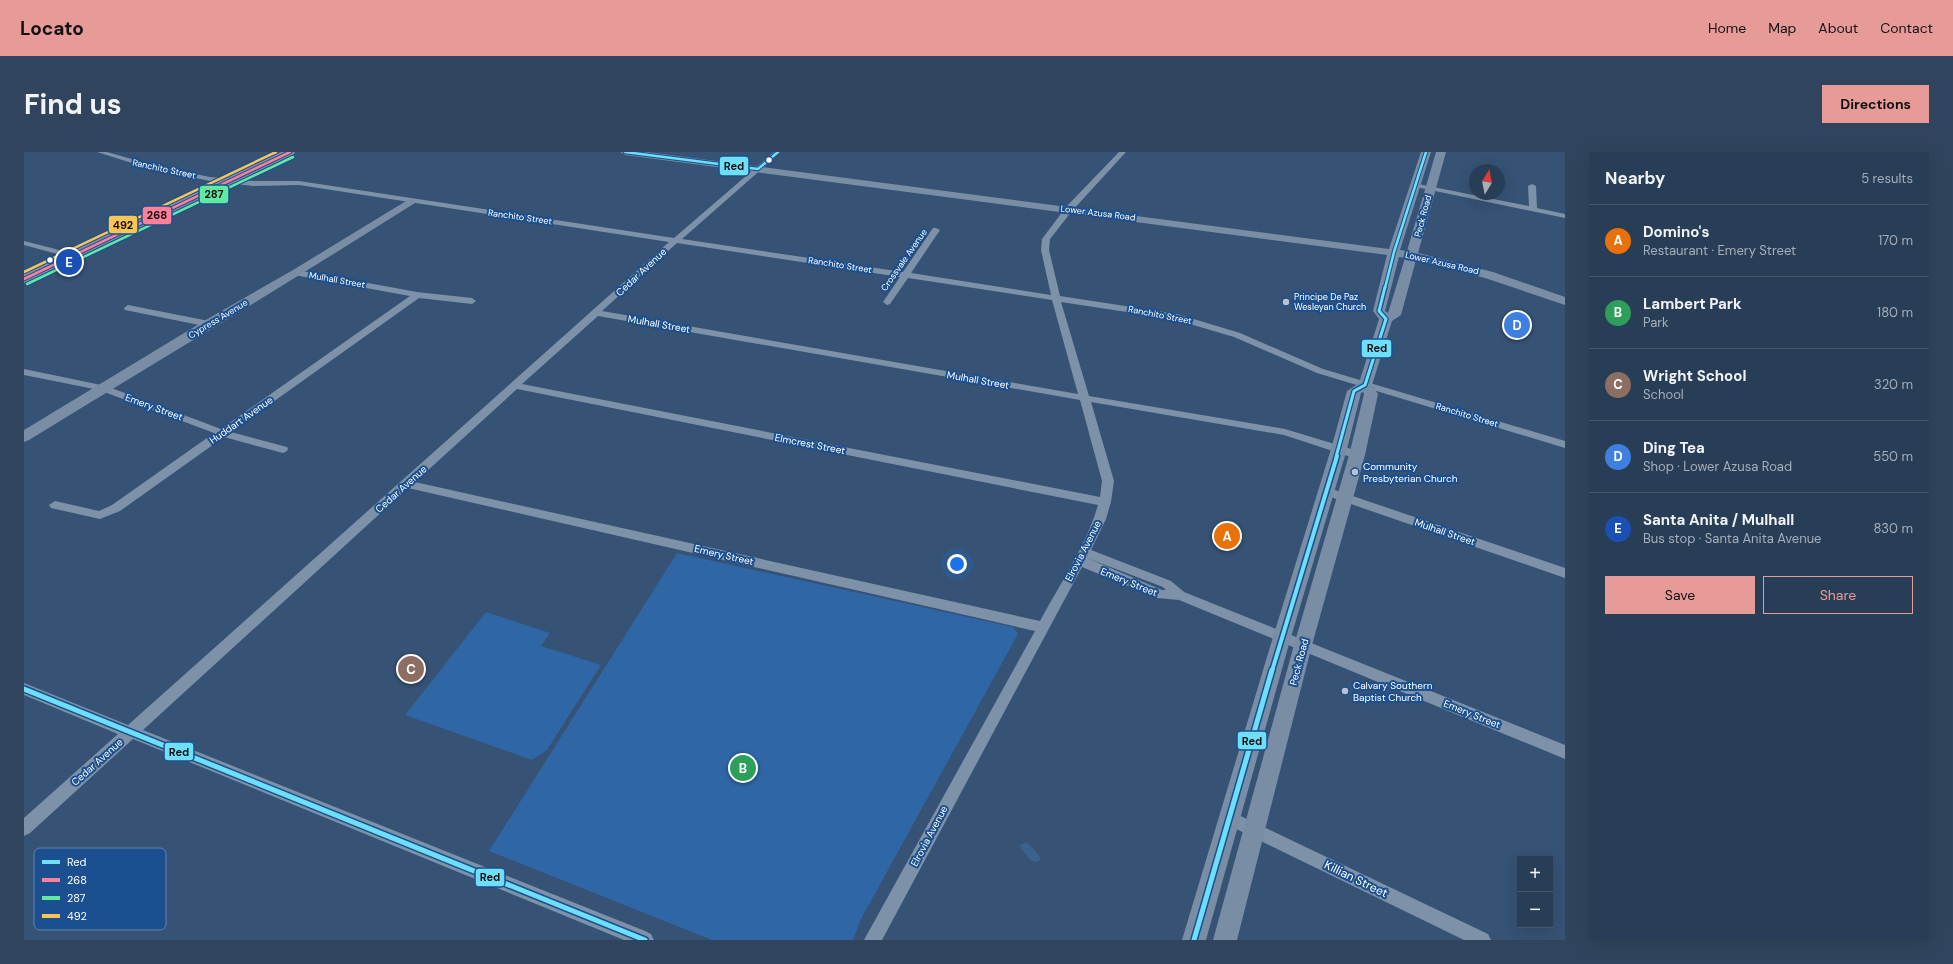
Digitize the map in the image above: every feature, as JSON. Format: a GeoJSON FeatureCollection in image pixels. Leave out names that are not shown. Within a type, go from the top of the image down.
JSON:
{"type":"FeatureCollection","features":[{"type":"Feature","properties":{"kind":"main road"},"geometry":{"type":"LineString","coordinates":[[24,279],[67,255],[224,180],[278,152]]}},
{"type":"Feature","properties":{"kind":"main road"},"geometry":{"type":"LineString","coordinates":[[224,180],[290,152]]}},
{"type":"Feature","properties":{"kind":"main road","name":"Lower Azusa Road"},"geometry":{"type":"LineString","coordinates":[[625,152],[1394,252],[1456,264],[1565,301]]}},
{"type":"Feature","properties":{"kind":"main road","name":"Peck Road"},"geometry":{"type":"LineString","coordinates":[[1386,319],[1379,311],[1394,252],[1426,152]]}},
{"type":"Feature","properties":{"kind":"main road","name":"Peck Road"},"geometry":{"type":"LineString","coordinates":[[1386,319],[1395,316],[1441,152]]}},
{"type":"Feature","properties":{"kind":"main road","name":"Cypress Avenue"},"geometry":{"type":"LineString","coordinates":[[24,437],[102,388],[297,273],[411,201]]}},
{"type":"Feature","properties":{"kind":"main road"},"geometry":{"type":"LineString","coordinates":[[24,271],[67,255]]}},
{"type":"Feature","properties":{"kind":"main road","name":"Peck Road"},"geometry":{"type":"LineString","coordinates":[[1194,940],[1282,637],[1339,449],[1354,391],[1365,385],[1386,319]]}},
{"type":"Feature","properties":{"kind":"main road","name":"Peck Road"},"geometry":{"type":"LineString","coordinates":[[1225,940],[1344,498],[1357,455],[1371,394],[1365,385]]}},
{"type":"Feature","properties":{"kind":"street","name":"Ranchito Street"},"geometry":{"type":"LineString","coordinates":[[100,152],[154,168],[224,180],[247,183],[299,183],[1174,316],[1208,325],[1237,335],[1320,371],[1565,445]]}},
{"type":"Feature","properties":{"kind":"street","name":"Cedar Avenue"},"geometry":{"type":"LineString","coordinates":[[24,828],[597,313],[676,240],[778,152]]}},
{"type":"Feature","properties":{"kind":"street","name":"Elrovia Avenue"},"geometry":{"type":"LineString","coordinates":[[873,940],[1042,626],[1081,557],[1100,519],[1105,502],[1108,481],[1104,462],[1084,398],[1056,298],[1045,250],[1046,239],[1069,209],[1123,152]]}},
{"type":"Feature","properties":{"kind":"street"},"geometry":{"type":"LineString","coordinates":[[1416,185],[1565,216]]}},
{"type":"Feature","properties":{"kind":"street"},"geometry":{"type":"LineString","coordinates":[[1532,186],[1533,209]]}},
{"type":"Feature","properties":{"kind":"street","name":"Crossvale Avenue"},"geometry":{"type":"LineString","coordinates":[[887,302],[936,230]]}},
{"type":"Feature","properties":{"kind":"street"},"geometry":{"type":"LineString","coordinates":[[24,243],[67,255]]}},
{"type":"Feature","properties":{"kind":"street","name":"Mulhall Street"},"geometry":{"type":"LineString","coordinates":[[297,273],[417,295],[472,301]]}},
{"type":"Feature","properties":{"kind":"street","name":"Huddart Avenue"},"geometry":{"type":"LineString","coordinates":[[55,505],[100,515],[116,508],[417,295]]}},
{"type":"Feature","properties":{"kind":"street"},"geometry":{"type":"LineString","coordinates":[[128,308],[209,324]]}},
{"type":"Feature","properties":{"kind":"street","name":"Mulhall Street"},"geometry":{"type":"LineString","coordinates":[[597,313],[1285,432],[1357,455]]}},
{"type":"Feature","properties":{"kind":"street","name":"Emery Street"},"geometry":{"type":"LineString","coordinates":[[24,372],[102,388],[223,432],[283,449]]}},
{"type":"Feature","properties":{"kind":"street","name":"Elmcrest Street"},"geometry":{"type":"LineString","coordinates":[[515,386],[1105,502]]}},
{"type":"Feature","properties":{"kind":"street","name":"Emery Street"},"geometry":{"type":"LineString","coordinates":[[406,484],[1042,626]]}},
{"type":"Feature","properties":{"kind":"street","name":"Mulhall Street"},"geometry":{"type":"LineString","coordinates":[[1326,491],[1565,573]]}},
{"type":"Feature","properties":{"kind":"street","name":"Emery Street"},"geometry":{"type":"LineString","coordinates":[[1081,557],[1161,595],[1180,595],[1565,752]]}},
{"type":"Feature","properties":{"kind":"street"},"geometry":{"type":"LineString","coordinates":[[24,689],[132,731],[645,940]]}},
{"type":"Feature","properties":{"kind":"street","name":"Killian Street"},"geometry":{"type":"LineString","coordinates":[[1230,818],[1482,940]]}},
{"type":"Feature","properties":{"kind":"shaded area"},"geometry":{"type":"Polygon","coordinates":[[[677,553],[1013,627],[1018,634],[861,919],[853,940],[712,940],[489,851],[677,553]]]}},
{"type":"Feature","properties":{"kind":"shaded area"},"geometry":{"type":"Polygon","coordinates":[[[486,612],[550,633],[541,646],[601,665],[547,750],[532,760],[405,715],[486,612]]]}},
{"type":"Feature","properties":{"kind":"shaded area"},"geometry":{"type":"Polygon","coordinates":[[[1027,842],[1037,852],[1041,860],[1035,862],[1029,859],[1019,845],[1027,842]]]}},
{"type":"Feature","properties":{"kind":"transit line","name":"492"},"geometry":{"type":"LineString","coordinates":[[24,272],[276,152]]}},
{"type":"Feature","properties":{"kind":"transit line","name":"268"},"geometry":{"type":"LineString","coordinates":[[24,279],[290,152]]}},
{"type":"Feature","properties":{"kind":"transit line","name":"Red"},"geometry":{"type":"LineString","coordinates":[[625,152],[758,169],[778,152]]}},
{"type":"Feature","properties":{"kind":"transit line","name":"Red"},"geometry":{"type":"LineString","coordinates":[[1194,940],[1282,637],[1339,449],[1354,391],[1365,385],[1386,319],[1379,311],[1394,252],[1426,152]]}},
{"type":"Feature","properties":{"kind":"transit line","name":"287"},"geometry":{"type":"LineString","coordinates":[[27,284],[293,157]]}},
{"type":"Feature","properties":{"kind":"transit line","name":"Red"},"geometry":{"type":"LineString","coordinates":[[24,689],[645,940]]}},
{"type":"Feature","properties":{"kind":"place","name":"Santa Anita / Mulhall"},"geometry":{"type":"Point","coordinates":[69,262]}},
{"type":"Feature","properties":{"kind":"place","name":"Principe De Paz Wesleyan Church"},"geometry":{"type":"Point","coordinates":[1286,302]}},
{"type":"Feature","properties":{"kind":"place","name":"Ding Tea"},"geometry":{"type":"Point","coordinates":[1517,325]}},
{"type":"Feature","properties":{"kind":"place","name":"Community Presbyterian Church"},"geometry":{"type":"Point","coordinates":[1355,472]}},
{"type":"Feature","properties":{"kind":"place","name":"Domino's"},"geometry":{"type":"Point","coordinates":[1227,536]}},
{"type":"Feature","properties":{"kind":"place","name":"Wright School"},"geometry":{"type":"Point","coordinates":[411,669]}},
{"type":"Feature","properties":{"kind":"place","name":"Calvary Southern Baptist Church"},"geometry":{"type":"Point","coordinates":[1345,691]}},
{"type":"Feature","properties":{"kind":"place","name":"Lambert Park"},"geometry":{"type":"Point","coordinates":[743,768]}}]}
